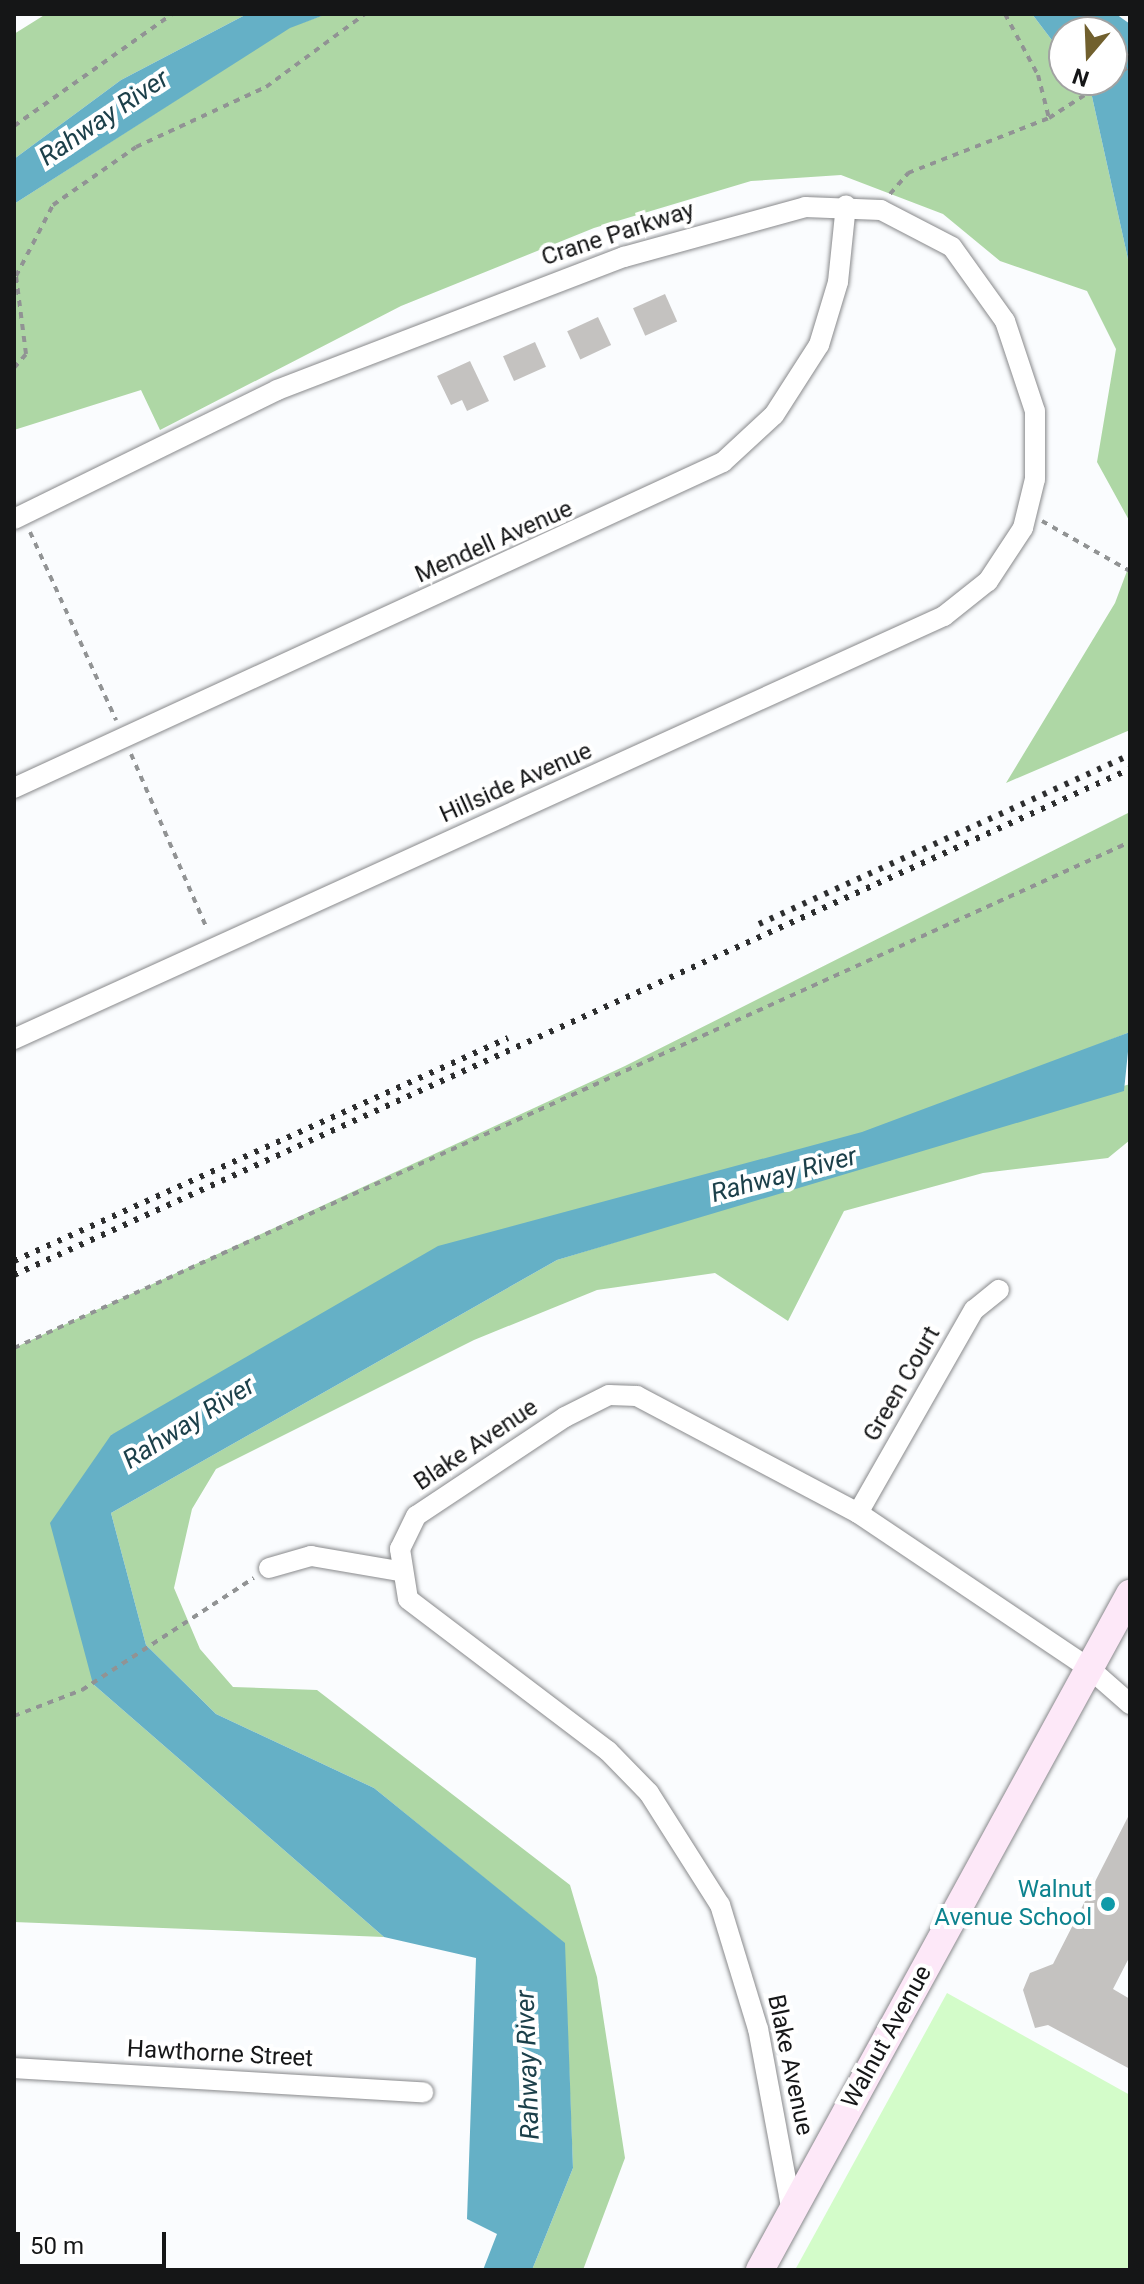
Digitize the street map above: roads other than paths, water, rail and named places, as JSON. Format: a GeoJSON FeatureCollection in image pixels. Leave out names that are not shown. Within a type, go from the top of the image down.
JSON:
{"type":"FeatureCollection","features":[{"type":"Feature","properties":{"kind":"street","name":"Crane Parkway"},"geometry":{"type":"LineString","coordinates":[[14,519],[240,407],[556,281],[762,216],[846,205],[881,210],[952,247],[1005,321],[1035,411],[1029,514],[1016,542]]}},
{"type":"Feature","properties":{"kind":"street","name":"Mendell Avenue"},"geometry":{"type":"LineString","coordinates":[[14,788],[723,462],[774,415],[819,345],[838,282],[846,205]]}},
{"type":"Feature","properties":{"kind":"street","name":"Hillside Avenue"},"geometry":{"type":"LineString","coordinates":[[14,1039],[919,630],[974,594],[1016,542]]}},
{"type":"Feature","properties":{"kind":"street","name":"Green Court"},"geometry":{"type":"LineString","coordinates":[[858,1513],[974,1310],[999,1290]]}},
{"type":"Feature","properties":{"kind":"street","name":"Blake Avenue"},"geometry":{"type":"LineString","coordinates":[[792,2212],[743,1971],[720,1905],[686,1845],[608,1751],[422,1616],[399,1571],[416,1516],[609,1395],[668,1406],[858,1513],[1089,1668],[1130,1704]]}},
{"type":"Feature","properties":{"kind":"street"},"geometry":{"type":"LineString","coordinates":[[269,1568],[311,1556],[399,1571]]}},
{"type":"Feature","properties":{"kind":"street","name":"Walnut Avenue"},"geometry":{"type":"LineString","coordinates":[[760,2270],[1130,1594]]}},
{"type":"Feature","properties":{"kind":"street","name":"Hawthorne Street"},"geometry":{"type":"LineString","coordinates":[[14,2068],[423,2092]]}},
{"type":"Feature","properties":{"kind":"water","name":"Rahway River"},"geometry":{"type":"Polygon","coordinates":[[[247,14],[327,14],[290,28],[14,204],[14,159],[121,80],[247,14]]]}},
{"type":"Feature","properties":{"kind":"water"},"geometry":{"type":"Polygon","coordinates":[[[1032,14],[1119,16],[1048,16],[1048,35],[1032,14]]]}},
{"type":"Feature","properties":{"kind":"water"},"geometry":{"type":"Polygon","coordinates":[[[1128,23],[1130,24],[1130,268],[1092,96],[1128,96],[1128,23]]]}},
{"type":"Feature","properties":{"kind":"water","name":"Rahway River"},"geometry":{"type":"Polygon","coordinates":[[[1130,1032],[1124,1091],[557,1260],[111,1513],[146,1645],[216,1714],[374,1788],[565,1943],[573,2168],[532,2270],[483,2270],[497,2234],[467,2219],[476,1958],[384,1937],[93,1684],[50,1523],[111,1435],[438,1246],[862,1132],[1130,1032]]]}},
{"type":"Feature","properties":{"kind":"railway"},"geometry":{"type":"LineString","coordinates":[[759,924],[1130,755]]}},
{"type":"Feature","properties":{"kind":"railway"},"geometry":{"type":"LineString","coordinates":[[14,1275],[1130,769]]}},
{"type":"Feature","properties":{"kind":"railway"},"geometry":{"type":"LineString","coordinates":[[14,1261],[508,1038]]}},
{"type":"Feature","properties":{"kind":"place","name":"Walnut Avenue School"},"geometry":{"type":"Point","coordinates":[1108,1904]}}]}
